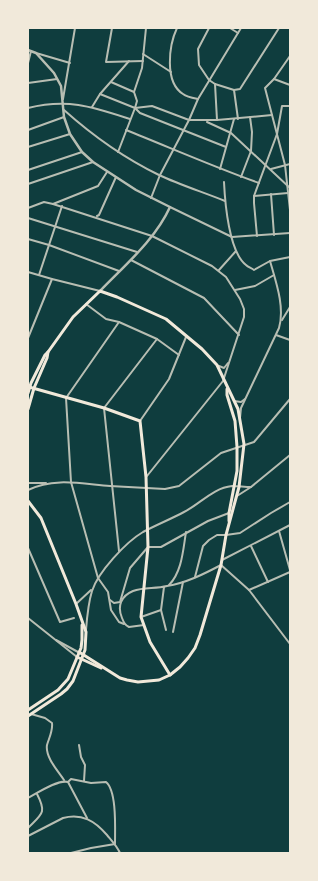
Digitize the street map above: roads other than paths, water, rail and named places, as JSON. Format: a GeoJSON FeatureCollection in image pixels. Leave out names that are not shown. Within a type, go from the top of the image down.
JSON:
{"type":"FeatureCollection","features":[{"type":"Feature","properties":{"kind":"main road"},"geometry":{"type":"LineString","coordinates":[[28,393],[29,387],[44,355],[48,352],[73,317],[100,290],[166,319],[187,336],[217,365],[223,381],[231,393],[240,419],[244,444],[239,487],[226,535],[221,565],[195,648],[184,663],[170,675],[154,681],[132,682],[120,678],[79,652]]}},
{"type":"Feature","properties":{"kind":"main road"},"geometry":{"type":"LineString","coordinates":[[28,409],[34,388],[47,358],[48,352]]}},
{"type":"Feature","properties":{"kind":"main road"},"geometry":{"type":"LineString","coordinates":[[29,387],[104,408],[140,421],[146,477],[148,547],[141,617],[150,642],[170,675]]}},
{"type":"Feature","properties":{"kind":"main road"},"geometry":{"type":"LineString","coordinates":[[227,389],[227,395],[235,421],[237,447],[237,472],[229,513],[229,524]]}},
{"type":"Feature","properties":{"kind":"main road"},"geometry":{"type":"LineString","coordinates":[[28,501],[41,518],[86,632],[86,646],[84,655],[73,681],[67,689],[30,715]]}},
{"type":"Feature","properties":{"kind":"main road"},"geometry":{"type":"LineString","coordinates":[[28,710],[63,686],[68,679],[77,658],[82,640],[82,621]]}},
{"type":"Feature","properties":{"kind":"main road"},"geometry":{"type":"LineString","coordinates":[[77,658],[103,668]]}},
{"type":"Feature","properties":{"kind":"street"},"geometry":{"type":"LineString","coordinates":[[63,99],[75,28]]}},
{"type":"Feature","properties":{"kind":"street"},"geometry":{"type":"LineString","coordinates":[[112,28],[106,62],[143,61]]}},
{"type":"Feature","properties":{"kind":"street"},"geometry":{"type":"LineString","coordinates":[[118,152],[135,108],[136,100],[134,92],[142,68],[146,28]]}},
{"type":"Feature","properties":{"kind":"street"},"geometry":{"type":"LineString","coordinates":[[177,28],[172,37],[170,46],[171,72],[174,84],[183,94],[198,99]]}},
{"type":"Feature","properties":{"kind":"street"},"geometry":{"type":"LineString","coordinates":[[209,28],[198,49],[199,64],[209,80],[215,84],[234,90],[240,89],[279,28]]}},
{"type":"Feature","properties":{"kind":"street"},"geometry":{"type":"LineString","coordinates":[[230,28],[238,33]]}},
{"type":"Feature","properties":{"kind":"street"},"geometry":{"type":"LineString","coordinates":[[151,198],[160,175],[189,120],[198,99],[241,28]]}},
{"type":"Feature","properties":{"kind":"street"},"geometry":{"type":"LineString","coordinates":[[28,63],[29,50],[70,63]]}},
{"type":"Feature","properties":{"kind":"street"},"geometry":{"type":"LineString","coordinates":[[36,53],[47,64],[61,86],[64,117],[70,134],[82,152],[107,172],[151,198],[232,237],[290,233]]}},
{"type":"Feature","properties":{"kind":"street"},"geometry":{"type":"LineString","coordinates":[[143,54],[171,72]]}},
{"type":"Feature","properties":{"kind":"street"},"geometry":{"type":"LineString","coordinates":[[290,56],[274,79],[265,88],[285,165],[290,210]]}},
{"type":"Feature","properties":{"kind":"street"},"geometry":{"type":"LineString","coordinates":[[92,107],[100,94],[129,61]]}},
{"type":"Feature","properties":{"kind":"street"},"geometry":{"type":"LineString","coordinates":[[28,83],[57,79]]}},
{"type":"Feature","properties":{"kind":"street"},"geometry":{"type":"LineString","coordinates":[[274,79],[290,85]]}},
{"type":"Feature","properties":{"kind":"street"},"geometry":{"type":"LineString","coordinates":[[111,82],[134,92]]}},
{"type":"Feature","properties":{"kind":"street"},"geometry":{"type":"LineString","coordinates":[[215,84],[217,120]]}},
{"type":"Feature","properties":{"kind":"street"},"geometry":{"type":"LineString","coordinates":[[234,90],[238,119]]}},
{"type":"Feature","properties":{"kind":"street"},"geometry":{"type":"LineString","coordinates":[[100,94],[135,108],[140,113],[226,147]]}},
{"type":"Feature","properties":{"kind":"street"},"geometry":{"type":"LineString","coordinates":[[28,108],[63,103],[92,107],[131,119]]}},
{"type":"Feature","properties":{"kind":"street"},"geometry":{"type":"LineString","coordinates":[[135,108],[152,106],[189,120],[205,121],[272,115]]}},
{"type":"Feature","properties":{"kind":"street"},"geometry":{"type":"LineString","coordinates":[[257,236],[254,196],[267,165],[277,134],[282,106],[290,106]]}},
{"type":"Feature","properties":{"kind":"street"},"geometry":{"type":"LineString","coordinates":[[64,110],[89,132],[118,152],[160,175],[224,201]]}},
{"type":"Feature","properties":{"kind":"street"},"geometry":{"type":"LineString","coordinates":[[28,130],[64,117]]}},
{"type":"Feature","properties":{"kind":"street"},"geometry":{"type":"LineString","coordinates":[[241,177],[251,151],[252,132],[250,117]]}},
{"type":"Feature","properties":{"kind":"street"},"geometry":{"type":"LineString","coordinates":[[220,169],[234,119]]}},
{"type":"Feature","properties":{"kind":"street"},"geometry":{"type":"LineString","coordinates":[[205,121],[231,133],[290,188]]}},
{"type":"Feature","properties":{"kind":"street"},"geometry":{"type":"LineString","coordinates":[[126,130],[220,169],[259,183]]}},
{"type":"Feature","properties":{"kind":"street"},"geometry":{"type":"LineString","coordinates":[[28,147],[70,134]]}},
{"type":"Feature","properties":{"kind":"street"},"geometry":{"type":"LineString","coordinates":[[28,170],[82,152]]}},
{"type":"Feature","properties":{"kind":"street"},"geometry":{"type":"LineString","coordinates":[[28,184],[93,162]]}},
{"type":"Feature","properties":{"kind":"street"},"geometry":{"type":"LineString","coordinates":[[271,169],[290,164]]}},
{"type":"Feature","properties":{"kind":"street"},"geometry":{"type":"LineString","coordinates":[[53,204],[98,186],[107,172]]}},
{"type":"Feature","properties":{"kind":"street"},"geometry":{"type":"LineString","coordinates":[[96,217],[99,215],[116,176]]}},
{"type":"Feature","properties":{"kind":"street"},"geometry":{"type":"LineString","coordinates":[[224,182],[224,201],[232,237],[236,251],[245,265],[254,270],[270,261],[290,256]]}},
{"type":"Feature","properties":{"kind":"street"},"geometry":{"type":"LineString","coordinates":[[254,196],[288,192]]}},
{"type":"Feature","properties":{"kind":"street"},"geometry":{"type":"LineString","coordinates":[[271,194],[274,235]]}},
{"type":"Feature","properties":{"kind":"street"},"geometry":{"type":"LineString","coordinates":[[28,208],[44,202],[62,206],[152,236],[219,270],[226,277],[244,309],[244,317],[239,335],[223,381],[146,477]]}},
{"type":"Feature","properties":{"kind":"street"},"geometry":{"type":"LineString","coordinates":[[39,275],[62,206]]}},
{"type":"Feature","properties":{"kind":"street"},"geometry":{"type":"LineString","coordinates":[[28,272],[100,290],[152,236],[164,219],[170,207]]}},
{"type":"Feature","properties":{"kind":"street"},"geometry":{"type":"LineString","coordinates":[[28,218],[137,252]]}},
{"type":"Feature","properties":{"kind":"street"},"geometry":{"type":"LineString","coordinates":[[28,239],[49,245],[119,271]]}},
{"type":"Feature","properties":{"kind":"street"},"geometry":{"type":"LineString","coordinates":[[219,270],[236,251]]}},
{"type":"Feature","properties":{"kind":"street"},"geometry":{"type":"LineString","coordinates":[[130,260],[204,298],[239,335]]}},
{"type":"Feature","properties":{"kind":"street"},"geometry":{"type":"LineString","coordinates":[[270,261],[281,307],[282,320]]}},
{"type":"Feature","properties":{"kind":"street"},"geometry":{"type":"LineString","coordinates":[[234,290],[255,286],[274,275]]}},
{"type":"Feature","properties":{"kind":"street"},"geometry":{"type":"LineString","coordinates":[[28,338],[52,279]]}},
{"type":"Feature","properties":{"kind":"street"},"geometry":{"type":"LineString","coordinates":[[86,303],[106,319],[119,322],[157,339],[179,355]]}},
{"type":"Feature","properties":{"kind":"street"},"geometry":{"type":"LineString","coordinates":[[240,419],[241,408],[282,320],[290,307]]}},
{"type":"Feature","properties":{"kind":"street"},"geometry":{"type":"LineString","coordinates":[[119,322],[66,398],[71,482],[98,578],[108,592],[111,610],[119,622],[129,627],[144,625]]}},
{"type":"Feature","properties":{"kind":"street"},"geometry":{"type":"LineString","coordinates":[[276,335],[290,340]]}},
{"type":"Feature","properties":{"kind":"street"},"geometry":{"type":"LineString","coordinates":[[140,421],[169,379],[187,336]]}},
{"type":"Feature","properties":{"kind":"street"},"geometry":{"type":"LineString","coordinates":[[119,551],[104,408],[157,339]]}},
{"type":"Feature","properties":{"kind":"street"},"geometry":{"type":"LineString","coordinates":[[217,365],[224,368],[231,359]]}},
{"type":"Feature","properties":{"kind":"street"},"geometry":{"type":"LineString","coordinates":[[234,401],[241,402],[246,398]]}},
{"type":"Feature","properties":{"kind":"street"},"geometry":{"type":"LineString","coordinates":[[28,483],[71,482],[165,489],[179,486],[221,453],[244,444],[254,442],[290,399]]}},
{"type":"Feature","properties":{"kind":"street"},"geometry":{"type":"LineString","coordinates":[[237,496],[290,456]]}},
{"type":"Feature","properties":{"kind":"street"},"geometry":{"type":"LineString","coordinates":[[28,490],[37,485],[51,483]]}},
{"type":"Feature","properties":{"kind":"street"},"geometry":{"type":"LineString","coordinates":[[86,632],[88,604],[92,589],[98,578],[119,551],[130,541],[147,530],[187,511],[214,492],[234,486],[250,487]]}},
{"type":"Feature","properties":{"kind":"street"},"geometry":{"type":"LineString","coordinates":[[195,577],[203,546],[209,540],[217,535],[240,533],[290,502]]}},
{"type":"Feature","properties":{"kind":"street"},"geometry":{"type":"LineString","coordinates":[[124,624],[119,607],[130,568],[148,547],[161,547],[208,521],[229,513]]}},
{"type":"Feature","properties":{"kind":"street"},"geometry":{"type":"LineString","coordinates":[[222,560],[290,525]]}},
{"type":"Feature","properties":{"kind":"street"},"geometry":{"type":"LineString","coordinates":[[249,590],[290,571],[279,531]]}},
{"type":"Feature","properties":{"kind":"street"},"geometry":{"type":"LineString","coordinates":[[168,586],[175,579],[178,572],[186,532]]}},
{"type":"Feature","properties":{"kind":"street"},"geometry":{"type":"LineString","coordinates":[[251,546],[268,582]]}},
{"type":"Feature","properties":{"kind":"street"},"geometry":{"type":"LineString","coordinates":[[28,548],[60,622],[74,618]]}},
{"type":"Feature","properties":{"kind":"street"},"geometry":{"type":"LineString","coordinates":[[110,599],[114,603],[120,602],[132,592],[144,588],[164,587],[183,582],[221,565],[249,590],[290,644]]}},
{"type":"Feature","properties":{"kind":"street"},"geometry":{"type":"LineString","coordinates":[[173,632],[183,582]]}},
{"type":"Feature","properties":{"kind":"street"},"geometry":{"type":"LineString","coordinates":[[164,587],[161,610],[166,630]]}},
{"type":"Feature","properties":{"kind":"street"},"geometry":{"type":"LineString","coordinates":[[76,604],[92,589]]}},
{"type":"Feature","properties":{"kind":"street"},"geometry":{"type":"LineString","coordinates":[[141,617],[161,610]]}},
{"type":"Feature","properties":{"kind":"street"},"geometry":{"type":"LineString","coordinates":[[28,618],[77,658]]}},
{"type":"Feature","properties":{"kind":"street"},"geometry":{"type":"LineString","coordinates":[[51,638],[79,652]]}},
{"type":"Feature","properties":{"kind":"street"},"geometry":{"type":"LineString","coordinates":[[30,715],[50,720],[52,723],[52,729],[47,747],[48,755],[64,780],[68,782],[86,818]]}},
{"type":"Feature","properties":{"kind":"street"},"geometry":{"type":"LineString","coordinates":[[80,745],[79,752],[85,765],[84,782]]}},
{"type":"Feature","properties":{"kind":"street"},"geometry":{"type":"LineString","coordinates":[[68,782],[71,779],[91,783],[106,782],[110,786],[113,799],[116,844]]}},
{"type":"Feature","properties":{"kind":"street"},"geometry":{"type":"LineString","coordinates":[[28,798],[64,780]]}},
{"type":"Feature","properties":{"kind":"street"},"geometry":{"type":"LineString","coordinates":[[28,828],[39,817],[43,809],[43,805],[37,794]]}},
{"type":"Feature","properties":{"kind":"street"},"geometry":{"type":"LineString","coordinates":[[28,836],[64,818],[76,816],[86,818],[100,827],[116,844],[120,853]]}},
{"type":"Feature","properties":{"kind":"street"},"geometry":{"type":"LineString","coordinates":[[71,853],[116,844]]}}]}
